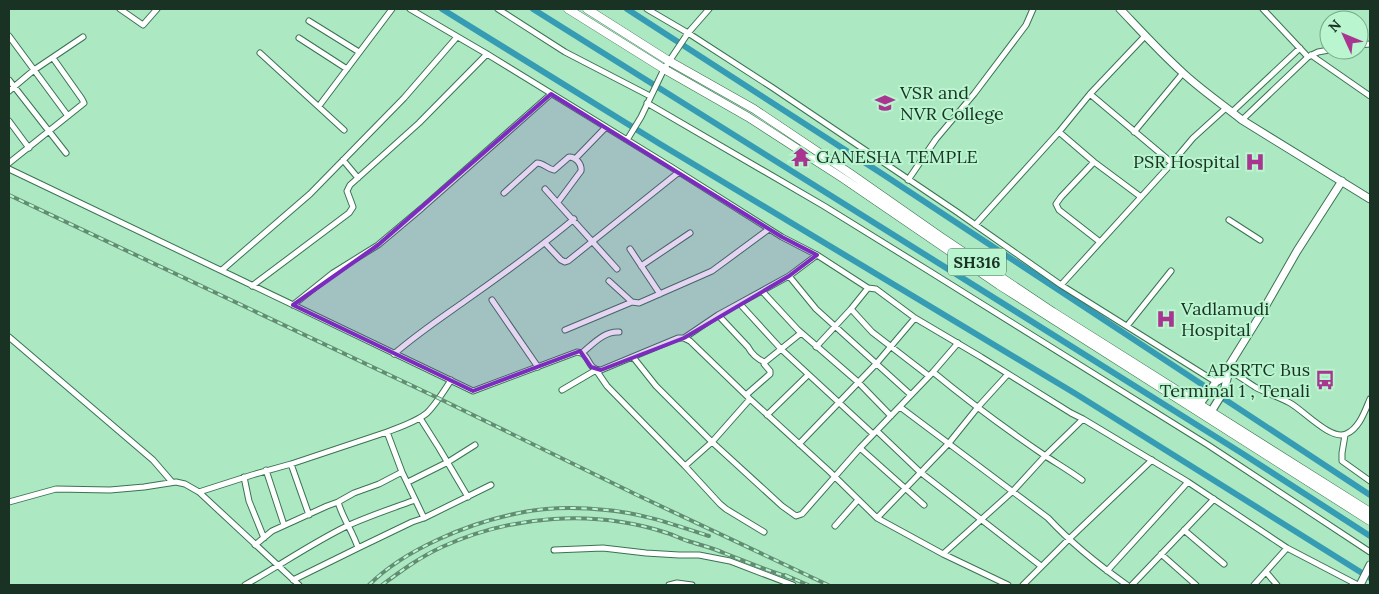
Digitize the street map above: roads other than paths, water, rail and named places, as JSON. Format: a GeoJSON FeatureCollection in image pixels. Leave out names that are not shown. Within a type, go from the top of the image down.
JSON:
{"type":"FeatureCollection","features":[{"type":"Feature","properties":{"kind":"main road","name":"SH316"},"geometry":{"type":"LineString","coordinates":[[568,9],[662,73],[756,122],[998,284],[1199,406]]}},
{"type":"Feature","properties":{"kind":"main road","name":"SH316"},"geometry":{"type":"LineString","coordinates":[[587,9],[754,109],[982,265],[1090,336],[1370,512]]}},
{"type":"Feature","properties":{"kind":"main road","name":"SH316"},"geometry":{"type":"LineString","coordinates":[[1210,413],[1370,521]]}},
{"type":"Feature","properties":{"kind":"street"},"geometry":{"type":"LineString","coordinates":[[120,9],[143,25],[157,9]]}},
{"type":"Feature","properties":{"kind":"street"},"geometry":{"type":"LineString","coordinates":[[319,106],[392,9]]}},
{"type":"Feature","properties":{"kind":"street"},"geometry":{"type":"LineString","coordinates":[[410,9],[487,54],[782,237],[817,255],[868,288],[876,289],[915,318],[1188,482],[1287,548],[1360,584],[1369,568]]}},
{"type":"Feature","properties":{"kind":"street"},"geometry":{"type":"LineString","coordinates":[[498,9],[565,52],[650,96]]}},
{"type":"Feature","properties":{"kind":"street"},"geometry":{"type":"LineString","coordinates":[[647,9],[773,88],[975,225],[1061,286],[1215,383]]}},
{"type":"Feature","properties":{"kind":"street"},"geometry":{"type":"LineString","coordinates":[[627,140],[671,58],[686,35],[709,9]]}},
{"type":"Feature","properties":{"kind":"street"},"geometry":{"type":"LineString","coordinates":[[908,180],[936,139],[974,94],[1026,26],[1033,9]]}},
{"type":"Feature","properties":{"kind":"street"},"geometry":{"type":"LineString","coordinates":[[1120,9],[1183,73],[1226,108],[1242,120],[1370,199]]}},
{"type":"Feature","properties":{"kind":"street"},"geometry":{"type":"LineString","coordinates":[[1263,9],[1308,56],[1370,96]]}},
{"type":"Feature","properties":{"kind":"street"},"geometry":{"type":"LineString","coordinates":[[309,21],[359,52]]}},
{"type":"Feature","properties":{"kind":"street"},"geometry":{"type":"LineString","coordinates":[[9,36],[68,116]]}},
{"type":"Feature","properties":{"kind":"street"},"geometry":{"type":"LineString","coordinates":[[975,225],[1059,132],[1090,94],[1145,36]]}},
{"type":"Feature","properties":{"kind":"street"},"geometry":{"type":"LineString","coordinates":[[9,91],[34,70],[83,37]]}},
{"type":"Feature","properties":{"kind":"street"},"geometry":{"type":"LineString","coordinates":[[222,270],[306,198],[404,98],[457,37]]}},
{"type":"Feature","properties":{"kind":"street"},"geometry":{"type":"LineString","coordinates":[[299,38],[347,69]]}},
{"type":"Feature","properties":{"kind":"street"},"geometry":{"type":"LineString","coordinates":[[1232,112],[1300,49]]}},
{"type":"Feature","properties":{"kind":"street"},"geometry":{"type":"LineString","coordinates":[[1242,120],[1308,56],[1319,52]]}},
{"type":"Feature","properties":{"kind":"street"},"geometry":{"type":"LineString","coordinates":[[260,53],[344,130]]}},
{"type":"Feature","properties":{"kind":"street"},"geometry":{"type":"LineString","coordinates":[[252,286],[349,213],[353,207],[347,191],[348,188],[487,54]]}},
{"type":"Feature","properties":{"kind":"street"},"geometry":{"type":"LineString","coordinates":[[9,163],[82,105],[83,101],[53,58]]}},
{"type":"Feature","properties":{"kind":"street"},"geometry":{"type":"LineString","coordinates":[[1134,132],[1183,73]]}},
{"type":"Feature","properties":{"kind":"street"},"geometry":{"type":"LineString","coordinates":[[9,80],[66,153]]}},
{"type":"Feature","properties":{"kind":"street"},"geometry":{"type":"LineString","coordinates":[[293,305],[328,276],[378,245],[552,94]]}},
{"type":"Feature","properties":{"kind":"street"},"geometry":{"type":"LineString","coordinates":[[1090,94],[1172,164]]}},
{"type":"Feature","properties":{"kind":"street"},"geometry":{"type":"LineString","coordinates":[[647,103],[824,206],[921,266],[1200,440],[1370,552]]}},
{"type":"Feature","properties":{"kind":"street"},"geometry":{"type":"LineString","coordinates":[[1061,286],[1172,164],[1193,138],[1226,108]]}},
{"type":"Feature","properties":{"kind":"street"},"geometry":{"type":"LineString","coordinates":[[9,121],[28,148]]}},
{"type":"Feature","properties":{"kind":"street"},"geometry":{"type":"LineString","coordinates":[[575,159],[606,127]]}},
{"type":"Feature","properties":{"kind":"street"},"geometry":{"type":"LineString","coordinates":[[1059,132],[1094,162],[1141,197]]}},
{"type":"Feature","properties":{"kind":"street"},"geometry":{"type":"LineString","coordinates":[[504,193],[537,163],[541,163],[554,170],[569,157],[575,159],[580,165],[581,171],[558,202]]}},
{"type":"Feature","properties":{"kind":"street"},"geometry":{"type":"LineString","coordinates":[[343,160],[358,178]]}},
{"type":"Feature","properties":{"kind":"street"},"geometry":{"type":"LineString","coordinates":[[1094,162],[1056,204],[1059,210],[1100,242]]}},
{"type":"Feature","properties":{"kind":"street"},"geometry":{"type":"LineString","coordinates":[[9,170],[473,391],[577,352],[582,352],[607,333],[619,332]]}},
{"type":"Feature","properties":{"kind":"street"},"geometry":{"type":"LineString","coordinates":[[545,243],[561,260],[566,262],[679,172]]}},
{"type":"Feature","properties":{"kind":"street"},"geometry":{"type":"LineString","coordinates":[[1210,413],[1224,391],[1230,364],[1297,250],[1342,181]]}},
{"type":"Feature","properties":{"kind":"street"},"geometry":{"type":"LineString","coordinates":[[546,189],[617,269]]}},
{"type":"Feature","properties":{"kind":"street"},"geometry":{"type":"LineString","coordinates":[[394,354],[415,336],[545,243],[574,219]]}},
{"type":"Feature","properties":{"kind":"street"},"geometry":{"type":"LineString","coordinates":[[1229,220],[1260,240]]}},
{"type":"Feature","properties":{"kind":"street"},"geometry":{"type":"LineString","coordinates":[[564,330],[632,302],[640,303],[712,271],[769,229]]}},
{"type":"Feature","properties":{"kind":"street"},"geometry":{"type":"LineString","coordinates":[[641,266],[690,233]]}},
{"type":"Feature","properties":{"kind":"street"},"geometry":{"type":"LineString","coordinates":[[630,249],[660,294]]}},
{"type":"Feature","properties":{"kind":"street"},"geometry":{"type":"LineString","coordinates":[[684,338],[718,315],[788,276],[817,255]]}},
{"type":"Feature","properties":{"kind":"street"},"geometry":{"type":"LineString","coordinates":[[1127,326],[1171,271]]}},
{"type":"Feature","properties":{"kind":"street"},"geometry":{"type":"LineString","coordinates":[[788,276],[816,309],[910,396]]}},
{"type":"Feature","properties":{"kind":"street"},"geometry":{"type":"LineString","coordinates":[[609,281],[632,302]]}},
{"type":"Feature","properties":{"kind":"street"},"geometry":{"type":"LineString","coordinates":[[816,347],[868,288]]}},
{"type":"Feature","properties":{"kind":"street"},"geometry":{"type":"LineString","coordinates":[[762,291],[801,333],[858,382],[891,416]]}},
{"type":"Feature","properties":{"kind":"street"},"geometry":{"type":"LineString","coordinates":[[492,300],[538,367]]}},
{"type":"Feature","properties":{"kind":"street"},"geometry":{"type":"LineString","coordinates":[[740,304],[782,350],[839,403],[920,472],[1041,566]]}},
{"type":"Feature","properties":{"kind":"street"},"geometry":{"type":"LineString","coordinates":[[851,309],[872,332],[891,347],[1082,480]]}},
{"type":"Feature","properties":{"kind":"street"},"geometry":{"type":"LineString","coordinates":[[686,466],[712,442],[748,397],[770,374],[770,370],[765,365],[765,362],[750,351],[718,315]]}},
{"type":"Feature","properties":{"kind":"street"},"geometry":{"type":"LineString","coordinates":[[799,444],[876,364],[915,318]]}},
{"type":"Feature","properties":{"kind":"street"},"geometry":{"type":"LineString","coordinates":[[765,362],[801,333]]}},
{"type":"Feature","properties":{"kind":"street"},"geometry":{"type":"LineString","coordinates":[[9,337],[153,460],[172,482]]}},
{"type":"Feature","properties":{"kind":"street"},"geometry":{"type":"LineString","coordinates":[[562,390],[596,370],[601,370],[678,338],[684,338],[690,341],[877,518],[943,554],[1008,585]]}},
{"type":"Feature","properties":{"kind":"street"},"geometry":{"type":"LineString","coordinates":[[633,356],[656,386],[712,442],[782,506],[796,516],[802,514],[860,448],[958,343]]}},
{"type":"Feature","properties":{"kind":"street"},"geometry":{"type":"LineString","coordinates":[[582,352],[607,386],[686,466],[720,504],[764,532]]}},
{"type":"Feature","properties":{"kind":"street"},"geometry":{"type":"LineString","coordinates":[[1199,406],[1215,383],[1229,373],[1234,373],[1255,387],[1290,403],[1332,433],[1343,435],[1355,427],[1370,399]]}},
{"type":"Feature","properties":{"kind":"street"},"geometry":{"type":"LineString","coordinates":[[877,518],[949,443],[1008,374]]}},
{"type":"Feature","properties":{"kind":"street"},"geometry":{"type":"LineString","coordinates":[[767,414],[808,375]]}},
{"type":"Feature","properties":{"kind":"street"},"geometry":{"type":"LineString","coordinates":[[200,492],[387,432],[420,418],[428,412],[451,380]]}},
{"type":"Feature","properties":{"kind":"street"},"geometry":{"type":"LineString","coordinates":[[900,407],[1048,518],[1068,540],[1127,585]]}},
{"type":"Feature","properties":{"kind":"street"},"geometry":{"type":"LineString","coordinates":[[420,418],[468,497]]}},
{"type":"Feature","properties":{"kind":"street"},"geometry":{"type":"LineString","coordinates":[[943,554],[983,520],[1083,419]]}},
{"type":"Feature","properties":{"kind":"street"},"geometry":{"type":"LineString","coordinates":[[387,432],[402,472],[424,518]]}},
{"type":"Feature","properties":{"kind":"street"},"geometry":{"type":"LineString","coordinates":[[1343,435],[1342,460],[1370,480]]}},
{"type":"Feature","properties":{"kind":"street"},"geometry":{"type":"LineString","coordinates":[[408,482],[448,462],[475,445]]}},
{"type":"Feature","properties":{"kind":"street"},"geometry":{"type":"LineString","coordinates":[[860,448],[924,505]]}},
{"type":"Feature","properties":{"kind":"street"},"geometry":{"type":"LineString","coordinates":[[1022,585],[1152,460]]}},
{"type":"Feature","properties":{"kind":"street"},"geometry":{"type":"LineString","coordinates":[[291,464],[309,515]]}},
{"type":"Feature","properties":{"kind":"street"},"geometry":{"type":"LineString","coordinates":[[266,470],[284,526]]}},
{"type":"Feature","properties":{"kind":"street"},"geometry":{"type":"LineString","coordinates":[[255,545],[272,531],[402,472]]}},
{"type":"Feature","properties":{"kind":"street"},"geometry":{"type":"LineString","coordinates":[[244,477],[249,501],[264,538]]}},
{"type":"Feature","properties":{"kind":"street"},"geometry":{"type":"LineString","coordinates":[[9,502],[56,489],[110,490],[181,482],[200,492],[299,585]]}},
{"type":"Feature","properties":{"kind":"street"},"geometry":{"type":"LineString","coordinates":[[1107,571],[1188,482]]}},
{"type":"Feature","properties":{"kind":"street"},"geometry":{"type":"LineString","coordinates":[[293,580],[491,485]]}},
{"type":"Feature","properties":{"kind":"street"},"geometry":{"type":"LineString","coordinates":[[1132,585],[1214,499]]}},
{"type":"Feature","properties":{"kind":"street"},"geometry":{"type":"LineString","coordinates":[[245,585],[297,553],[348,526],[415,500]]}},
{"type":"Feature","properties":{"kind":"street"},"geometry":{"type":"LineString","coordinates":[[835,526],[858,500]]}},
{"type":"Feature","properties":{"kind":"street"},"geometry":{"type":"LineString","coordinates":[[338,502],[358,548]]}},
{"type":"Feature","properties":{"kind":"street"},"geometry":{"type":"LineString","coordinates":[[1184,530],[1224,564]]}},
{"type":"Feature","properties":{"kind":"street"},"geometry":{"type":"LineString","coordinates":[[554,550],[603,548],[663,554],[699,555],[730,561],[793,585]]}},
{"type":"Feature","properties":{"kind":"street"},"geometry":{"type":"LineString","coordinates":[[1254,585],[1287,548]]}},
{"type":"Feature","properties":{"kind":"street"},"geometry":{"type":"LineString","coordinates":[[1161,554],[1196,585]]}},
{"type":"Feature","properties":{"kind":"street"},"geometry":{"type":"LineString","coordinates":[[1266,572],[1278,585]]}},
{"type":"Feature","properties":{"kind":"street"},"geometry":{"type":"LineString","coordinates":[[669,585],[677,583],[692,585]]}},
{"type":"Feature","properties":{"kind":"waterway"},"geometry":{"type":"LineString","coordinates":[[442,9],[660,144],[1076,394],[1370,578]]}},
{"type":"Feature","properties":{"kind":"waterway"},"geometry":{"type":"LineString","coordinates":[[533,9],[1240,452],[1370,536]]}},
{"type":"Feature","properties":{"kind":"waterway"},"geometry":{"type":"LineString","coordinates":[[627,9],[884,175],[1370,495]]}},
{"type":"Feature","properties":{"kind":"railway"},"geometry":{"type":"LineString","coordinates":[[9,195],[828,585]]}},
{"type":"Feature","properties":{"kind":"railway"},"geometry":{"type":"LineString","coordinates":[[369,585],[401,560],[439,539],[480,523],[530,511],[574,508],[619,512],[658,520],[709,536]]}},
{"type":"Feature","properties":{"kind":"railway"},"geometry":{"type":"LineString","coordinates":[[382,585],[426,555],[469,536],[525,522],[582,518],[639,525],[667,533],[792,578]]}},
{"type":"Feature","properties":{"kind":"railway"},"geometry":{"type":"LineString","coordinates":[[785,575],[808,585]]}},
{"type":"Feature","properties":{"kind":"place","name":"VSR and NVR College"},"geometry":{"type":"Point","coordinates":[885,103]}},
{"type":"Feature","properties":{"kind":"place","name":"GANESHA TEMPLE"},"geometry":{"type":"Point","coordinates":[801,157]}},
{"type":"Feature","properties":{"kind":"place","name":"PSR Hospital"},"geometry":{"type":"Point","coordinates":[1255,162]}},
{"type":"Feature","properties":{"kind":"place","name":"Vadlamudi Hospital"},"geometry":{"type":"Point","coordinates":[1166,319]}},
{"type":"Feature","properties":{"kind":"place","name":"APSRTC Bus Terminal 1 , Tenali"},"geometry":{"type":"Point","coordinates":[1325,380]}}]}
